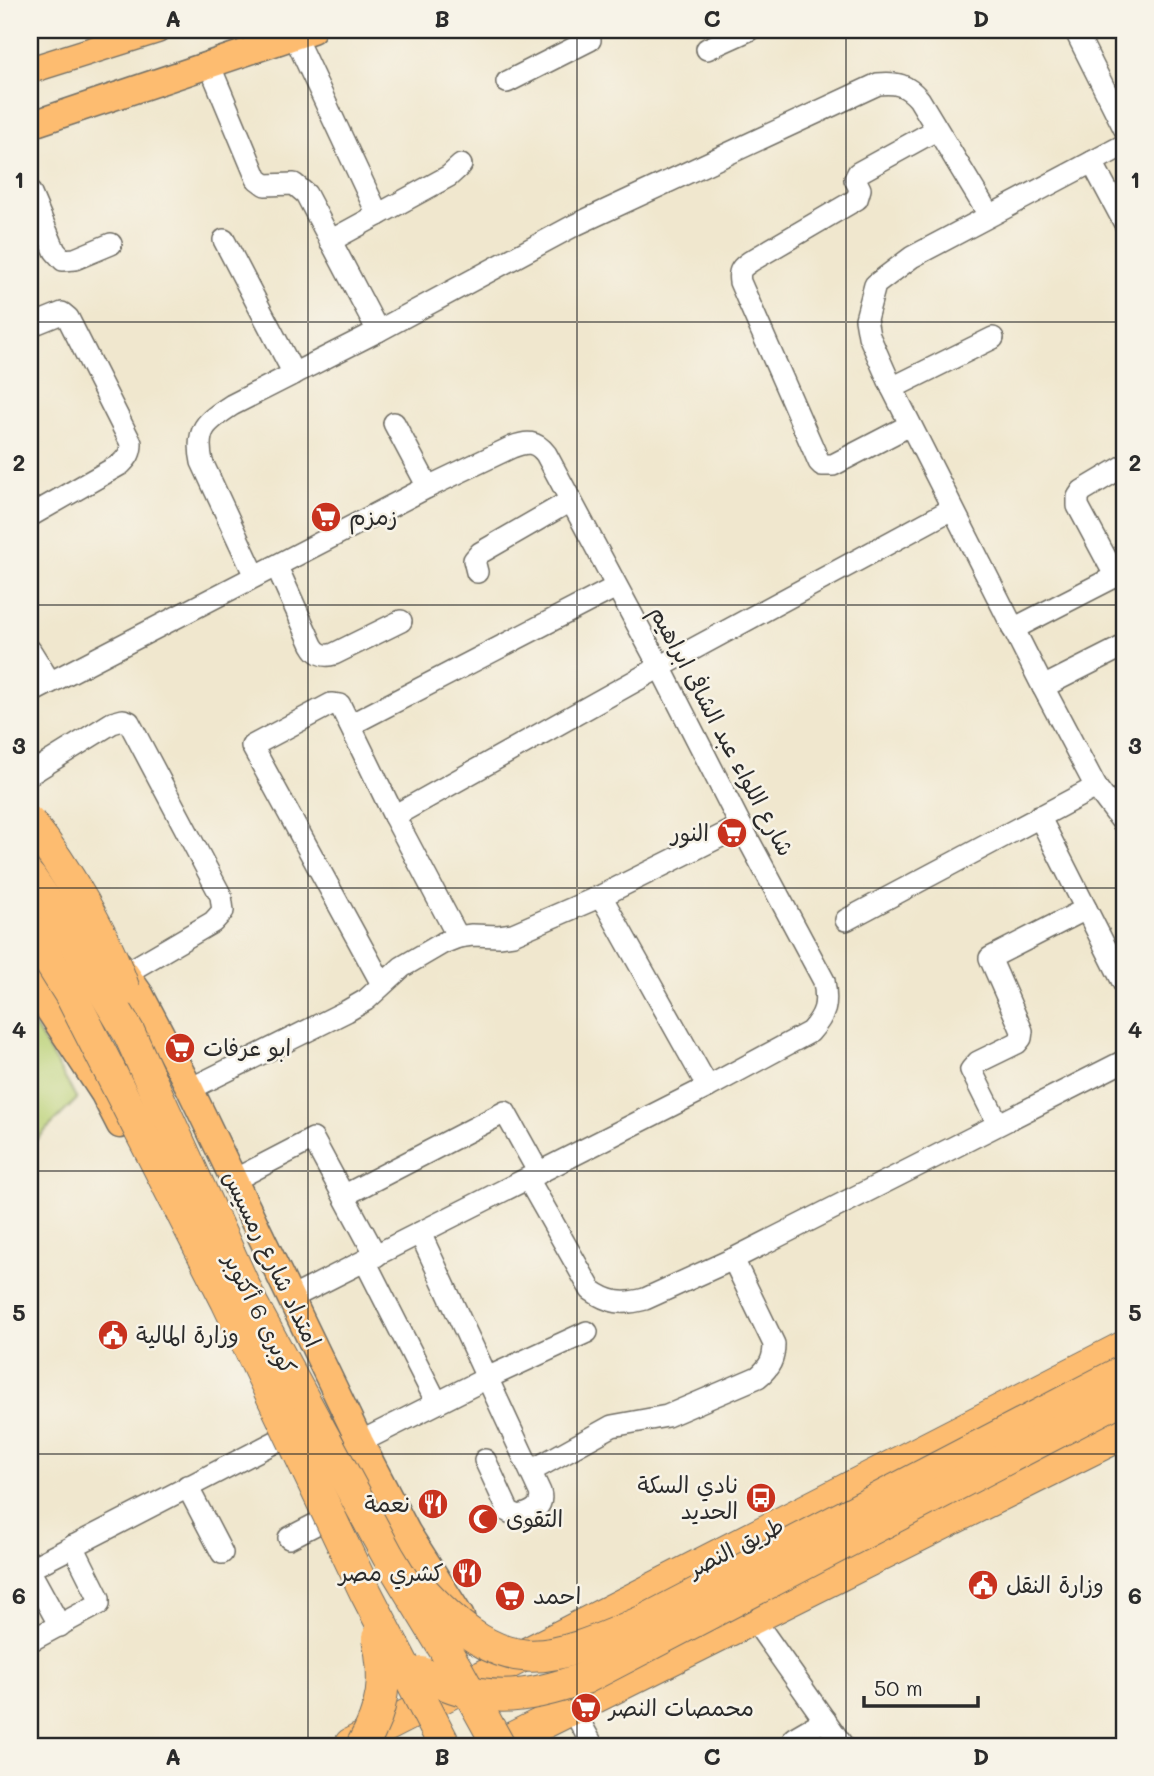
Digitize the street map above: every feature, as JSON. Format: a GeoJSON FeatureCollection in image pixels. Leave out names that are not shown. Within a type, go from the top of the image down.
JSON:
{"type":"FeatureCollection","features":[{"type":"Feature","properties":{"kind":"highway"},"geometry":{"type":"LineString","coordinates":[[30,823],[55,856],[103,943],[127,999],[129,1033]]}},
{"type":"Feature","properties":{"kind":"highway","name":"كوبرى 6 أكتوبر"},"geometry":{"type":"LineString","coordinates":[[30,878],[76,944],[129,1033],[252,1304],[398,1544],[456,1668],[498,1746]]}},
{"type":"Feature","properties":{"kind":"highway","name":"كوبرى 6 أكتوبر"},"geometry":{"type":"LineString","coordinates":[[30,930],[72,997],[221,1288],[366,1593],[445,1746]]}},
{"type":"Feature","properties":{"kind":"highway","name":"طريق النصر"},"geometry":{"type":"LineString","coordinates":[[347,1746],[1124,1347]]}},
{"type":"Feature","properties":{"kind":"highway"},"geometry":{"type":"LineString","coordinates":[[398,1544],[442,1612],[478,1640],[522,1656],[543,1657],[566,1653],[644,1621],[1124,1371]]}},
{"type":"Feature","properties":{"kind":"highway"},"geometry":{"type":"LineString","coordinates":[[397,1654],[445,1686],[472,1694],[520,1696],[558,1688],[585,1678],[1124,1397]]}},
{"type":"Feature","properties":{"kind":"highway"},"geometry":{"type":"LineString","coordinates":[[498,1746],[537,1737],[572,1708],[1124,1433]]}},
{"type":"Feature","properties":{"kind":"highway"},"geometry":{"type":"LineString","coordinates":[[943,1441],[934,1451],[929,1464],[929,1477],[934,1489],[954,1506],[967,1508],[980,1505]]}},
{"type":"Feature","properties":{"kind":"highway"},"geometry":{"type":"LineString","coordinates":[[745,1543],[769,1549],[785,1569],[785,1594],[766,1612]]}},
{"type":"Feature","properties":{"kind":"highway"},"geometry":{"type":"LineString","coordinates":[[362,1746],[374,1723],[384,1678],[382,1656],[366,1593]]}},
{"type":"Feature","properties":{"kind":"main road"},"geometry":{"type":"LineString","coordinates":[[30,70],[157,30]]}},
{"type":"Feature","properties":{"kind":"main road"},"geometry":{"type":"LineString","coordinates":[[30,125],[303,33]]}},
{"type":"Feature","properties":{"kind":"main road","name":"امتداد شارع رمسيس"},"geometry":{"type":"LineString","coordinates":[[30,849],[140,994],[190,1089],[360,1442],[398,1544],[481,1648],[502,1659],[514,1660]]}},
{"type":"Feature","properties":{"kind":"main road"},"geometry":{"type":"LineString","coordinates":[[30,981],[104,1094],[268,1413],[365,1614],[373,1645],[373,1674],[366,1702],[354,1729],[340,1746]]}},
{"type":"Feature","properties":{"kind":"main road"},"geometry":{"type":"LineString","coordinates":[[343,1570],[398,1544]]}},
{"type":"Feature","properties":{"kind":"street"},"geometry":{"type":"LineString","coordinates":[[507,82],[590,40],[584,30]]}},
{"type":"Feature","properties":{"kind":"street"},"geometry":{"type":"LineString","coordinates":[[1075,30],[1124,128]]}},
{"type":"Feature","properties":{"kind":"street"},"geometry":{"type":"LineString","coordinates":[[707,49],[738,32]]}},
{"type":"Feature","properties":{"kind":"street"},"geometry":{"type":"LineString","coordinates":[[303,33],[378,215]]}},
{"type":"Feature","properties":{"kind":"street"},"geometry":{"type":"LineString","coordinates":[[209,64],[257,179],[265,186],[289,184],[300,188],[306,194],[378,331]]}},
{"type":"Feature","properties":{"kind":"street"},"geometry":{"type":"LineString","coordinates":[[255,576],[202,462],[199,448],[201,431],[210,419],[575,225],[878,84],[892,83],[904,85],[919,99],[989,215]]}},
{"type":"Feature","properties":{"kind":"street"},"geometry":{"type":"LineString","coordinates":[[910,425],[833,465],[822,466],[740,282],[739,273],[741,268],[751,261],[858,199],[860,189],[855,179],[858,173],[936,130]]}},
{"type":"Feature","properties":{"kind":"street"},"geometry":{"type":"LineString","coordinates":[[1124,145],[912,257],[875,285],[866,319],[869,336],[892,388],[1013,629],[1096,787],[1124,824]]}},
{"type":"Feature","properties":{"kind":"street"},"geometry":{"type":"LineString","coordinates":[[1092,162],[1124,222]]}},
{"type":"Feature","properties":{"kind":"street"},"geometry":{"type":"LineString","coordinates":[[330,241],[449,176],[461,164]]}},
{"type":"Feature","properties":{"kind":"street"},"geometry":{"type":"LineString","coordinates":[[30,192],[55,251],[63,260],[75,259],[111,244]]}},
{"type":"Feature","properties":{"kind":"street"},"geometry":{"type":"LineString","coordinates":[[223,240],[293,374]]}},
{"type":"Feature","properties":{"kind":"street"},"geometry":{"type":"LineString","coordinates":[[30,326],[62,313],[68,318],[131,443],[129,457],[121,464],[30,516]]}},
{"type":"Feature","properties":{"kind":"street"},"geometry":{"type":"LineString","coordinates":[[892,388],[993,338]]}},
{"type":"Feature","properties":{"kind":"street"},"geometry":{"type":"LineString","coordinates":[[394,423],[428,487]]}},
{"type":"Feature","properties":{"kind":"street","name":"شارع اللواء عبد الشافى ابراهيم"},"geometry":{"type":"LineString","coordinates":[[30,693],[428,487],[512,446],[532,443],[541,447],[546,454],[824,981],[827,998],[823,1017],[810,1032],[708,1087],[291,1298]]}},
{"type":"Feature","properties":{"kind":"street"},"geometry":{"type":"LineString","coordinates":[[1013,629],[1120,575],[1080,512],[1078,497],[1093,483],[1124,466]]}},
{"type":"Feature","properties":{"kind":"street"},"geometry":{"type":"LineString","coordinates":[[477,572],[474,560],[480,553],[570,501]]}},
{"type":"Feature","properties":{"kind":"street"},"geometry":{"type":"LineString","coordinates":[[394,816],[660,667],[953,509]]}},
{"type":"Feature","properties":{"kind":"street"},"geometry":{"type":"LineString","coordinates":[[277,567],[312,645],[320,654],[334,654],[401,621]]}},
{"type":"Feature","properties":{"kind":"street"},"geometry":{"type":"LineString","coordinates":[[350,725],[616,587]]}},
{"type":"Feature","properties":{"kind":"street"},"geometry":{"type":"LineString","coordinates":[[1043,687],[1124,646]]}},
{"type":"Feature","properties":{"kind":"street"},"geometry":{"type":"LineString","coordinates":[[30,650],[50,682]]}},
{"type":"Feature","properties":{"kind":"street"},"geometry":{"type":"LineString","coordinates":[[382,984],[252,746],[334,703],[342,707],[394,816],[458,937]]}},
{"type":"Feature","properties":{"kind":"street"},"geometry":{"type":"LineString","coordinates":[[30,774],[112,723],[123,720],[129,722],[221,897],[223,911],[213,922],[126,973]]}},
{"type":"Feature","properties":{"kind":"street"},"geometry":{"type":"LineString","coordinates":[[846,920],[1096,787]]}},
{"type":"Feature","properties":{"kind":"street"},"geometry":{"type":"LineString","coordinates":[[1039,816],[1124,984]]}},
{"type":"Feature","properties":{"kind":"street"},"geometry":{"type":"LineString","coordinates":[[190,1089],[347,1012],[366,1000],[402,967],[458,937],[513,934],[601,896],[741,826]]}},
{"type":"Feature","properties":{"kind":"street"},"geometry":{"type":"LineString","coordinates":[[601,896],[708,1087]]}},
{"type":"Feature","properties":{"kind":"street"},"geometry":{"type":"LineString","coordinates":[[998,1124],[971,1070],[978,1062],[1017,1043],[1022,1031],[990,958],[1086,909]]}},
{"type":"Feature","properties":{"kind":"street"},"geometry":{"type":"LineString","coordinates":[[345,1195],[505,1112],[533,1176],[591,1290],[616,1303],[645,1299],[733,1259],[1124,1061]]}},
{"type":"Feature","properties":{"kind":"street"},"geometry":{"type":"LineString","coordinates":[[234,1180],[313,1139],[345,1195],[370,1258],[437,1403]]}},
{"type":"Feature","properties":{"kind":"street"},"geometry":{"type":"LineString","coordinates":[[420,1233],[540,1492],[541,1501],[532,1512],[514,1515],[507,1507],[485,1460]]}},
{"type":"Feature","properties":{"kind":"street"},"geometry":{"type":"LineString","coordinates":[[531,1471],[612,1426],[667,1416],[758,1377],[768,1369],[774,1357],[774,1344],[733,1259]]}},
{"type":"Feature","properties":{"kind":"street"},"geometry":{"type":"LineString","coordinates":[[360,1442],[487,1378],[587,1332]]}},
{"type":"Feature","properties":{"kind":"street"},"geometry":{"type":"LineString","coordinates":[[60,1626],[31,1570],[279,1440]]}},
{"type":"Feature","properties":{"kind":"street"},"geometry":{"type":"LineString","coordinates":[[187,1486],[222,1553]]}},
{"type":"Feature","properties":{"kind":"street"},"geometry":{"type":"LineString","coordinates":[[289,1538],[320,1522]]}},
{"type":"Feature","properties":{"kind":"street"},"geometry":{"type":"LineString","coordinates":[[30,1641],[97,1607],[99,1601],[73,1546]]}},
{"type":"Feature","properties":{"kind":"street"},"geometry":{"type":"LineString","coordinates":[[766,1612],[825,1720],[843,1746]]}},
{"type":"Feature","properties":{"kind":"street"},"geometry":{"type":"LineString","coordinates":[[572,1708],[593,1746]]}},
{"type":"Feature","properties":{"kind":"street"},"geometry":{"type":"LineString","coordinates":[[794,1738],[825,1720]]}},
{"type":"Feature","properties":{"kind":"green space"},"geometry":{"type":"Polygon","coordinates":[[[30,1018],[77,1099],[30,1146],[30,1018]]]}},
{"type":"Feature","properties":{"kind":"place","name":"زمزم"},"geometry":{"type":"Point","coordinates":[326,517]}},
{"type":"Feature","properties":{"kind":"place","name":"النور"},"geometry":{"type":"Point","coordinates":[732,833]}},
{"type":"Feature","properties":{"kind":"place","name":"ابو عرفات"},"geometry":{"type":"Point","coordinates":[180,1048]}},
{"type":"Feature","properties":{"kind":"place","name":"وزارة المالية"},"geometry":{"type":"Point","coordinates":[113,1335]}},
{"type":"Feature","properties":{"kind":"place","name":"نادي السكة الحديد"},"geometry":{"type":"Point","coordinates":[761,1498]}},
{"type":"Feature","properties":{"kind":"place","name":"نعمة"},"geometry":{"type":"Point","coordinates":[433,1504]}},
{"type":"Feature","properties":{"kind":"place","name":"التقوى"},"geometry":{"type":"Point","coordinates":[483,1519]}},
{"type":"Feature","properties":{"kind":"place","name":"كشري مصر"},"geometry":{"type":"Point","coordinates":[467,1573]}},
{"type":"Feature","properties":{"kind":"place","name":"وزارة النقل"},"geometry":{"type":"Point","coordinates":[983,1585]}},
{"type":"Feature","properties":{"kind":"place","name":"احمد"},"geometry":{"type":"Point","coordinates":[510,1596]}},
{"type":"Feature","properties":{"kind":"place","name":"محمصات النصر"},"geometry":{"type":"Point","coordinates":[586,1708]}}]}
